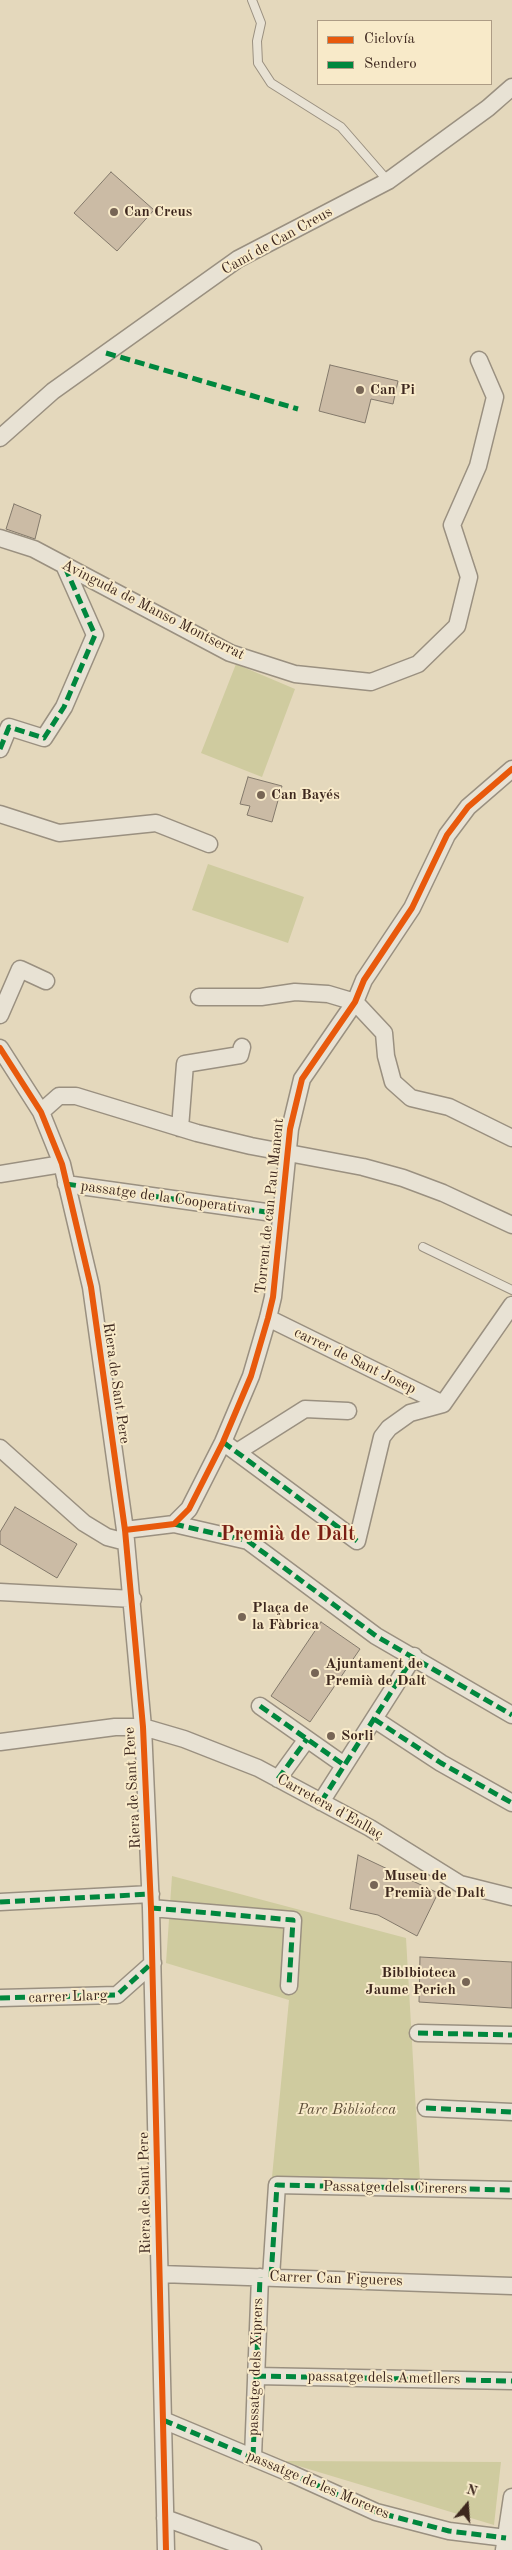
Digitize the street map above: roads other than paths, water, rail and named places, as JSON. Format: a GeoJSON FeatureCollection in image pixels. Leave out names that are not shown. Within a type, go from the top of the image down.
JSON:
{"type":"FeatureCollection","features":[{"type":"Feature","properties":{"kind":"street","name":"Camí de Can Creus"},"geometry":{"type":"LineString","coordinates":[[0,438],[53,391],[238,259],[388,181],[488,108],[512,87]]}},
{"type":"Feature","properties":{"kind":"street","name":"Avinguda de Manso Montserrat"},"geometry":{"type":"LineString","coordinates":[[0,538],[34,549],[230,653],[295,674],[371,682],[418,664],[457,626],[469,577],[452,525],[478,466],[495,397],[479,360]]}},
{"type":"Feature","properties":{"kind":"street"},"geometry":{"type":"LineString","coordinates":[[0,749],[9,727],[44,738],[64,707],[95,635],[64,565]]}},
{"type":"Feature","properties":{"kind":"street","name":"Torrent de can Pau Manent"},"geometry":{"type":"LineString","coordinates":[[174,1524],[189,1509],[222,1442],[251,1376],[268,1318],[273,1297],[293,1109],[302,1079],[355,1002],[364,980],[412,908],[447,835],[468,807],[512,769]]}},
{"type":"Feature","properties":{"kind":"street"},"geometry":{"type":"LineString","coordinates":[[0,814],[59,833],[156,823],[209,844]]}},
{"type":"Feature","properties":{"kind":"street"},"geometry":{"type":"LineString","coordinates":[[0,1015],[20,969],[46,981]]}},
{"type":"Feature","properties":{"kind":"street"},"geometry":{"type":"LineString","coordinates":[[199,997],[260,997],[296,992],[328,994],[355,1002],[384,1033],[386,1056],[392,1082],[410,1098],[449,1107],[512,1138]]}},
{"type":"Feature","properties":{"kind":"street"},"geometry":{"type":"LineString","coordinates":[[180,1128],[185,1064],[240,1056],[242,1047]]}},
{"type":"Feature","properties":{"kind":"street","name":"Riera de Sant Pere"},"geometry":{"type":"LineString","coordinates":[[0,1048],[41,1112],[62,1164],[90,1287],[126,1536],[133,1599],[151,1901],[166,2550]]}},
{"type":"Feature","properties":{"kind":"street"},"geometry":{"type":"LineString","coordinates":[[41,1112],[59,1096],[76,1096],[180,1128],[251,1146],[363,1166],[443,1193],[512,1226]]}},
{"type":"Feature","properties":{"kind":"street"},"geometry":{"type":"LineString","coordinates":[[0,1174],[62,1164]]}},
{"type":"Feature","properties":{"kind":"street","name":"passatge de la Cooperativa"},"geometry":{"type":"LineString","coordinates":[[66,1184],[266,1212]]}},
{"type":"Feature","properties":{"kind":"street"},"geometry":{"type":"LineString","coordinates":[[443,1404],[512,1305]]}},
{"type":"Feature","properties":{"kind":"street","name":"carrer de Sant Josep"},"geometry":{"type":"LineString","coordinates":[[268,1318],[443,1404]]}},
{"type":"Feature","properties":{"kind":"street","name":"carrer de Sant Josep"},"geometry":{"type":"LineString","coordinates":[[237,1452],[357,1541],[382,1438],[389,1428],[410,1413],[443,1404]]}},
{"type":"Feature","properties":{"kind":"street"},"geometry":{"type":"LineString","coordinates":[[222,1442],[237,1452],[306,1409],[348,1411]]}},
{"type":"Feature","properties":{"kind":"street"},"geometry":{"type":"LineString","coordinates":[[0,1448],[84,1524],[108,1537],[126,1536],[174,1524],[248,1541],[376,1636],[414,1656],[512,1715]]}},
{"type":"Feature","properties":{"kind":"street"},"geometry":{"type":"LineString","coordinates":[[0,1592],[133,1599]]}},
{"type":"Feature","properties":{"kind":"street"},"geometry":{"type":"LineString","coordinates":[[321,1802],[414,1656]]}},
{"type":"Feature","properties":{"kind":"street"},"geometry":{"type":"LineString","coordinates":[[260,1706],[344,1765]]}},
{"type":"Feature","properties":{"kind":"street"},"geometry":{"type":"LineString","coordinates":[[374,1719],[441,1763],[512,1804]]}},
{"type":"Feature","properties":{"kind":"street","name":"Carretera d'Enllaç"},"geometry":{"type":"LineString","coordinates":[[0,1742],[115,1727],[142,1727],[184,1739],[258,1768],[370,1828],[460,1884],[512,1897]]}},
{"type":"Feature","properties":{"kind":"street"},"geometry":{"type":"LineString","coordinates":[[278,1779],[307,1739]]}},
{"type":"Feature","properties":{"kind":"street"},"geometry":{"type":"LineString","coordinates":[[0,1902],[151,1901],[293,1920],[289,1986]]}},
{"type":"Feature","properties":{"kind":"street","name":"carrer Llarg"},"geometry":{"type":"LineString","coordinates":[[0,1998],[117,1995],[153,1963]]}},
{"type":"Feature","properties":{"kind":"street"},"geometry":{"type":"LineString","coordinates":[[418,2033],[512,2035]]}},
{"type":"Feature","properties":{"kind":"street"},"geometry":{"type":"LineString","coordinates":[[426,2108],[512,2112]]}},
{"type":"Feature","properties":{"kind":"street","name":"Passatge dels Cirerers"},"geometry":{"type":"LineString","coordinates":[[277,2186],[512,2190]]}},
{"type":"Feature","properties":{"kind":"street","name":"passatge dels Xiprers"},"geometry":{"type":"LineString","coordinates":[[253,2457],[256,2376],[277,2186]]}},
{"type":"Feature","properties":{"kind":"street","name":"Carrer Can Figueres"},"geometry":{"type":"LineString","coordinates":[[160,2274],[512,2286]]}},
{"type":"Feature","properties":{"kind":"street","name":"passatge dels Ametllers"},"geometry":{"type":"LineString","coordinates":[[256,2376],[512,2381]]}},
{"type":"Feature","properties":{"kind":"street","name":"passatge de les Moreres"},"geometry":{"type":"LineString","coordinates":[[163,2420],[253,2457],[376,2512],[505,2544]]}},
{"type":"Feature","properties":{"kind":"street"},"geometry":{"type":"LineString","coordinates":[[505,2544],[512,2498]]}},
{"type":"Feature","properties":{"kind":"street"},"geometry":{"type":"LineString","coordinates":[[166,2518],[253,2550]]}},
{"type":"Feature","properties":{"kind":"lane"},"geometry":{"type":"LineString","coordinates":[[252,0],[261,23],[257,41],[258,63],[271,83],[341,127],[388,181]]}},
{"type":"Feature","properties":{"kind":"lane"},"geometry":{"type":"LineString","coordinates":[[422,1247],[512,1290]]}},
{"type":"Feature","properties":{"kind":"place","name":"Can Creus"},"geometry":{"type":"Point","coordinates":[114,212]}},
{"type":"Feature","properties":{"kind":"place","name":"Can Pi"},"geometry":{"type":"Point","coordinates":[360,390]}},
{"type":"Feature","properties":{"kind":"place","name":"Can Bayés"},"geometry":{"type":"Point","coordinates":[261,795]}},
{"type":"Feature","properties":{"kind":"place","name":"Plaça de la Fàbrica"},"geometry":{"type":"Point","coordinates":[242,1617]}},
{"type":"Feature","properties":{"kind":"place","name":"Ajuntament de Premià de Dalt"},"geometry":{"type":"Point","coordinates":[315,1673]}},
{"type":"Feature","properties":{"kind":"place","name":"Sorli"},"geometry":{"type":"Point","coordinates":[331,1736]}},
{"type":"Feature","properties":{"kind":"place","name":"Museu de Premià de Dalt"},"geometry":{"type":"Point","coordinates":[374,1885]}},
{"type":"Feature","properties":{"kind":"place","name":"Biblbioteca Jaume Perich"},"geometry":{"type":"Point","coordinates":[466,1982]}},
{"type":"Feature","properties":{"kind":"district","name":"Premià de Dalt"},"geometry":{"type":"Point","coordinates":[288,1535]}},
{"type":"Feature","properties":{"kind":"park label","name":"Parc Biblioteca"},"geometry":{"type":"Point","coordinates":[347,2110]}}]}
